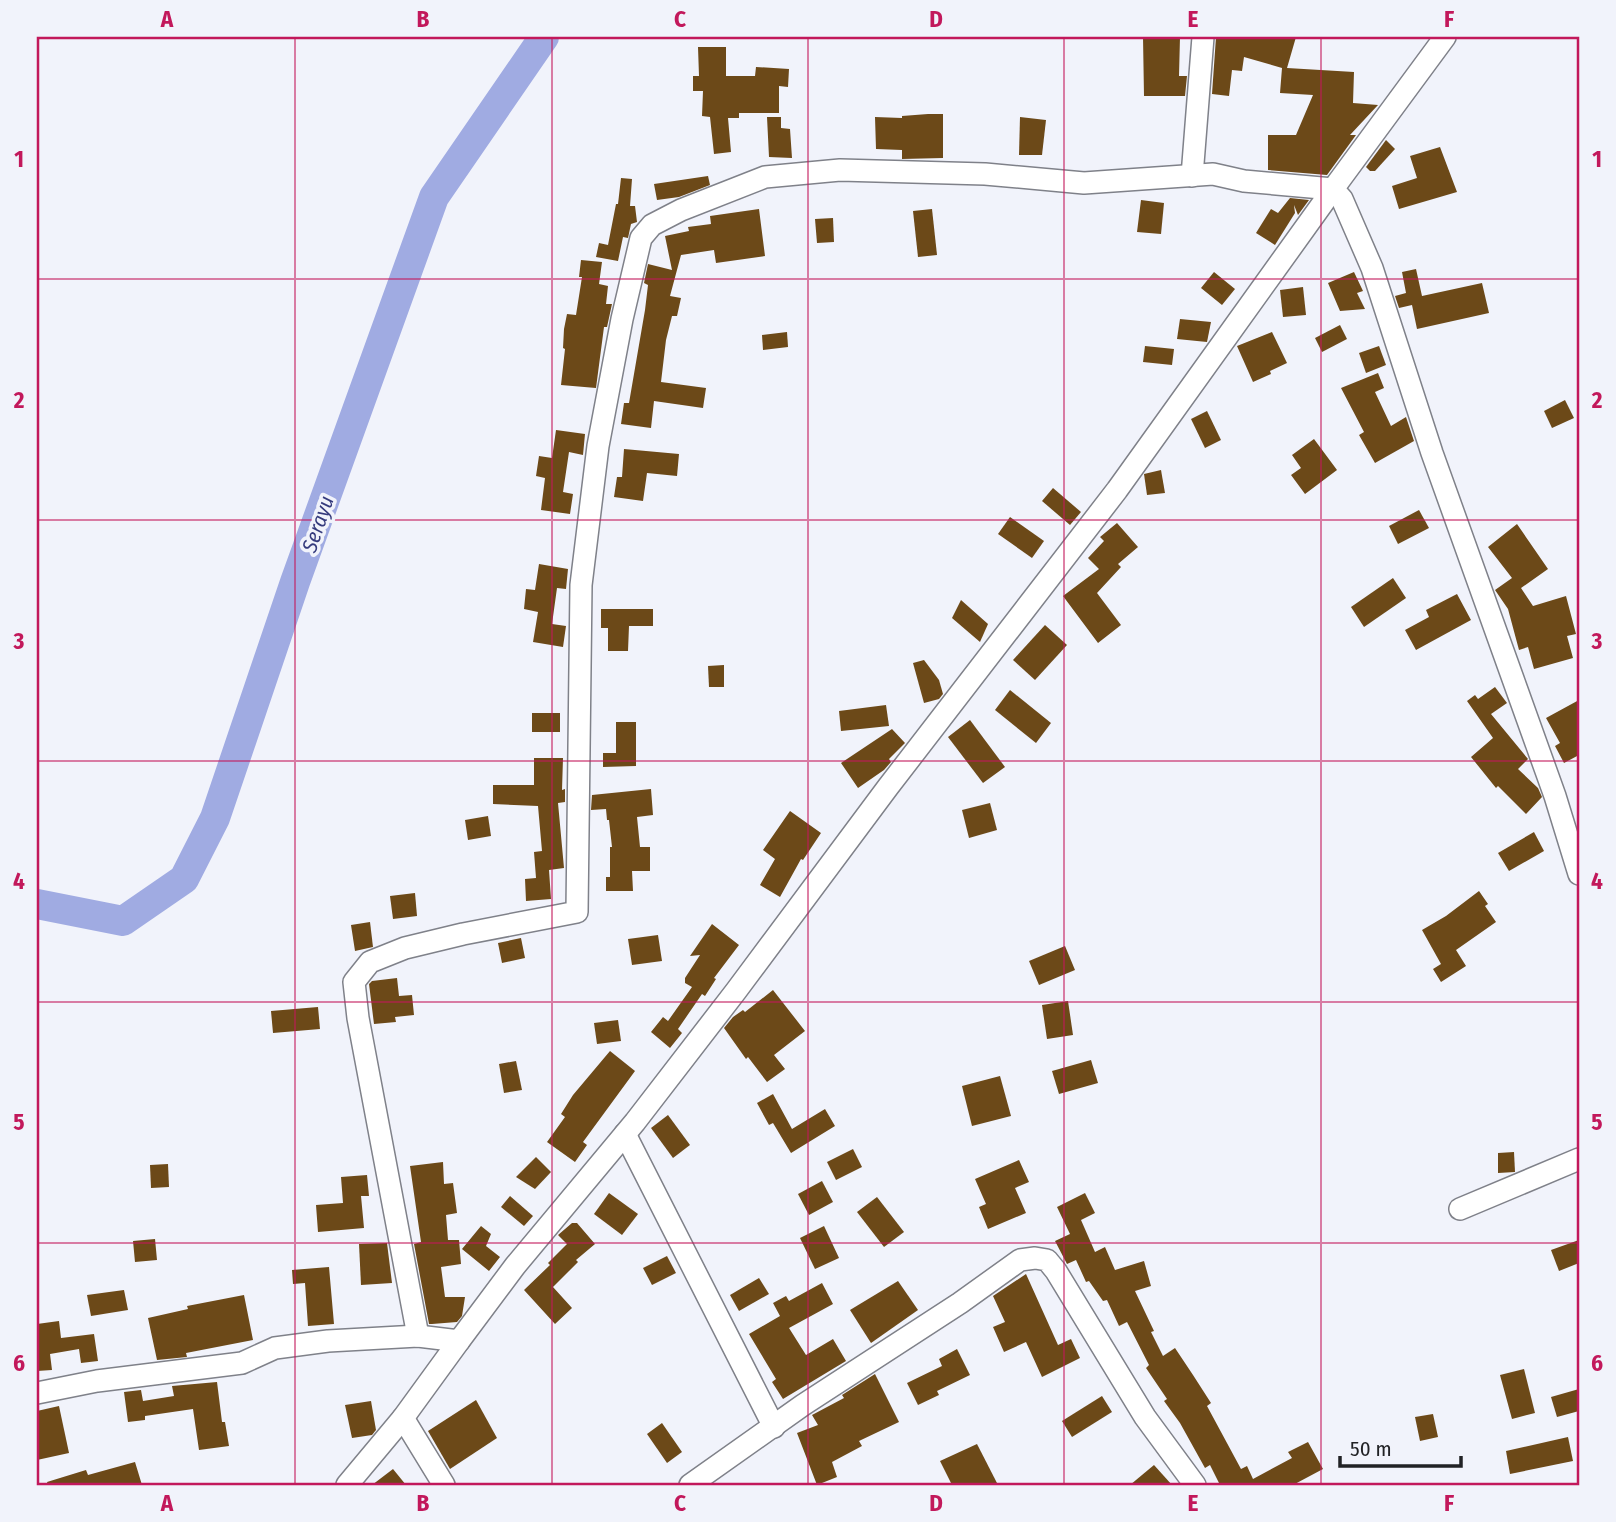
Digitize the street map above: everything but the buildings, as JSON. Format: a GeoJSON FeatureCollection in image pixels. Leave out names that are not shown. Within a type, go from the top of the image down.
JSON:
{"type":"FeatureCollection","features":[{"type":"Feature","properties":{"kind":"street"},"geometry":{"type":"LineString","coordinates":[[1192,176],[1203,37]]}},
{"type":"Feature","properties":{"kind":"street"},"geometry":{"type":"LineString","coordinates":[[347,1485],[403,1418],[515,1266],[625,1134],[736,991],[888,788],[1118,490],[1445,37]]}},
{"type":"Feature","properties":{"kind":"street"},"geometry":{"type":"LineString","coordinates":[[418,1336],[358,1018],[354,982],[370,962],[405,948],[577,912],[580,584],[598,446],[622,319],[641,238],[663,218],[765,177],[840,170],[985,174],[1084,183],[1213,173],[1244,181],[1333,189],[1342,199],[1372,268],[1432,453],[1552,787],[1579,874]]}},
{"type":"Feature","properties":{"kind":"street"},"geometry":{"type":"LineString","coordinates":[[625,1134],[774,1427]]}},
{"type":"Feature","properties":{"kind":"street"},"geometry":{"type":"LineString","coordinates":[[1460,1209],[1579,1159]]}},
{"type":"Feature","properties":{"kind":"street"},"geometry":{"type":"LineString","coordinates":[[691,1485],[1020,1260],[1035,1258],[1047,1260],[1056,1271],[1145,1417],[1195,1485]]}},
{"type":"Feature","properties":{"kind":"street"},"geometry":{"type":"LineString","coordinates":[[37,1393],[97,1381],[242,1363],[275,1348],[328,1341],[418,1336],[459,1341]]}},
{"type":"Feature","properties":{"kind":"street"},"geometry":{"type":"LineString","coordinates":[[403,1418],[444,1485]]}},
{"type":"Feature","properties":{"kind":"waterway","name":"Serayu"},"geometry":{"type":"LineString","coordinates":[[37,904],[123,921],[184,879],[215,818],[295,582],[434,197],[544,37]]}}]}
